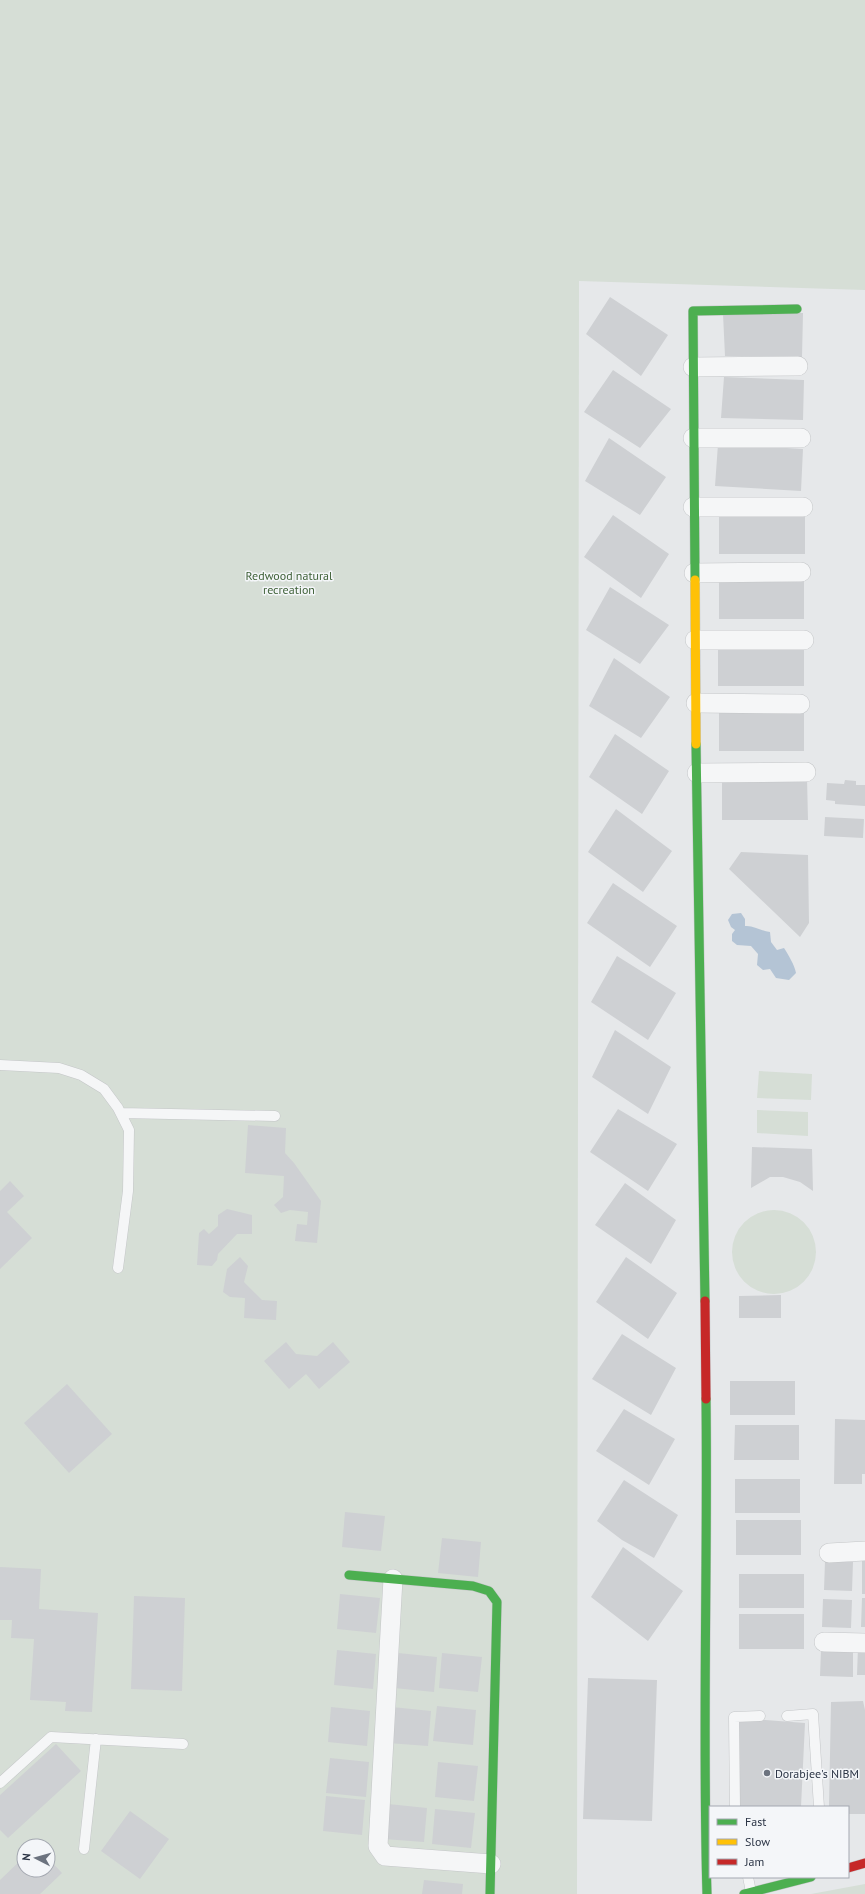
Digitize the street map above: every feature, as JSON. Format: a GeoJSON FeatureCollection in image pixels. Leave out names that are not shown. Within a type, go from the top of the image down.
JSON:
{"type":"FeatureCollection","features":[{"type":"Feature","properties":{"kind":"street"},"geometry":{"type":"LineString","coordinates":[[707,1894],[704,1792],[708,1518],[703,1094],[693,508],[693,312],[798,308]]}},
{"type":"Feature","properties":{"kind":"street"},"geometry":{"type":"LineString","coordinates":[[693,367],[798,366]]}},
{"type":"Feature","properties":{"kind":"street"},"geometry":{"type":"LineString","coordinates":[[693,438],[801,438]]}},
{"type":"Feature","properties":{"kind":"street"},"geometry":{"type":"LineString","coordinates":[[693,508],[803,507]]}},
{"type":"Feature","properties":{"kind":"street"},"geometry":{"type":"LineString","coordinates":[[694,573],[801,572]]}},
{"type":"Feature","properties":{"kind":"street"},"geometry":{"type":"LineString","coordinates":[[695,640],[804,640]]}},
{"type":"Feature","properties":{"kind":"street"},"geometry":{"type":"LineString","coordinates":[[696,703],[800,704]]}},
{"type":"Feature","properties":{"kind":"street"},"geometry":{"type":"LineString","coordinates":[[697,773],[806,772]]}},
{"type":"Feature","properties":{"kind":"street"},"geometry":{"type":"LineString","coordinates":[[829,1553],[865,1551]]}},
{"type":"Feature","properties":{"kind":"street"},"geometry":{"type":"LineString","coordinates":[[349,1575],[473,1586],[489,1591],[497,1602],[490,1894]]}},
{"type":"Feature","properties":{"kind":"street"},"geometry":{"type":"LineString","coordinates":[[393,1579],[378,1846],[384,1856],[491,1864]]}},
{"type":"Feature","properties":{"kind":"street"},"geometry":{"type":"LineString","coordinates":[[824,1642],[865,1643]]}},
{"type":"Feature","properties":{"kind":"street"},"geometry":{"type":"LineString","coordinates":[[849,1868],[865,1863]]}},
{"type":"Feature","properties":{"kind":"street"},"geometry":{"type":"LineString","coordinates":[[747,1893],[807,1878]]}},
{"type":"Feature","properties":{"kind":"lane"},"geometry":{"type":"LineString","coordinates":[[0,1065],[59,1068],[81,1075],[104,1089],[121,1113],[129,1130],[128,1191],[118,1268]]}},
{"type":"Feature","properties":{"kind":"lane"},"geometry":{"type":"LineString","coordinates":[[121,1113],[275,1116]]}},
{"type":"Feature","properties":{"kind":"lane"},"geometry":{"type":"LineString","coordinates":[[787,1716],[813,1714],[819,1806]]}},
{"type":"Feature","properties":{"kind":"lane"},"geometry":{"type":"LineString","coordinates":[[735,1806],[734,1717],[760,1716]]}},
{"type":"Feature","properties":{"kind":"lane"},"geometry":{"type":"LineString","coordinates":[[0,1783],[51,1737],[183,1744]]}},
{"type":"Feature","properties":{"kind":"lane"},"geometry":{"type":"LineString","coordinates":[[84,1849],[96,1739]]}},
{"type":"Feature","properties":{"kind":"lane"},"geometry":{"type":"LineString","coordinates":[[747,1893],[748,1878]]}},
{"type":"Feature","properties":{"kind":"green space","name":"Redwood natural recreation"},"geometry":{"type":"Polygon","coordinates":[[[0,0],[865,0],[865,290],[579,281],[577,1894],[0,1894],[0,0]]]}},
{"type":"Feature","properties":{"kind":"green space"},"geometry":{"type":"Polygon","coordinates":[[[759,1071],[812,1074],[811,1100],[757,1098],[759,1071]]]}},
{"type":"Feature","properties":{"kind":"green space"},"geometry":{"type":"Polygon","coordinates":[[[757,1110],[808,1112],[808,1136],[757,1133],[757,1110]]]}},
{"type":"Feature","properties":{"kind":"green space"},"geometry":{"type":"Polygon","coordinates":[[[774,1210],[790,1213],[804,1222],[813,1236],[816,1252],[813,1268],[804,1282],[790,1291],[774,1294],[758,1291],[744,1282],[735,1268],[732,1252],[735,1236],[744,1222],[758,1213],[774,1210]]]}},
{"type":"Feature","properties":{"kind":"green space"},"geometry":{"type":"Polygon","coordinates":[[[865,1884],[865,1894],[811,1894],[865,1884]]]}},
{"type":"Feature","properties":{"kind":"water"},"geometry":{"type":"Polygon","coordinates":[[[741,913],[745,919],[745,926],[751,926],[770,932],[771,942],[777,950],[784,948],[796,973],[789,980],[776,978],[770,969],[763,970],[757,965],[758,954],[751,946],[737,945],[732,941],[732,934],[735,930],[731,927],[728,920],[732,914],[741,913]]]}},
{"type":"Feature","properties":{"kind":"building"},"geometry":{"type":"Polygon","coordinates":[[[610,297],[668,335],[641,376],[586,334],[610,297]]]}},
{"type":"Feature","properties":{"kind":"building"},"geometry":{"type":"Polygon","coordinates":[[[803,313],[802,357],[725,356],[723,314],[803,313]]]}},
{"type":"Feature","properties":{"kind":"building"},"geometry":{"type":"Polygon","coordinates":[[[613,370],[671,409],[640,448],[584,412],[613,370]]]}},
{"type":"Feature","properties":{"kind":"building"},"geometry":{"type":"Polygon","coordinates":[[[724,377],[804,380],[803,420],[721,418],[724,377]]]}},
{"type":"Feature","properties":{"kind":"building"},"geometry":{"type":"Polygon","coordinates":[[[609,438],[666,477],[640,515],[585,481],[609,438]]]}},
{"type":"Feature","properties":{"kind":"building"},"geometry":{"type":"Polygon","coordinates":[[[718,444],[803,449],[801,491],[715,486],[718,444]]]}},
{"type":"Feature","properties":{"kind":"building"},"geometry":{"type":"Polygon","coordinates":[[[719,512],[805,512],[805,554],[719,554],[719,512]]]}},
{"type":"Feature","properties":{"kind":"building"},"geometry":{"type":"Polygon","coordinates":[[[613,515],[669,554],[641,598],[584,557],[613,515]]]}},
{"type":"Feature","properties":{"kind":"building"},"geometry":{"type":"Polygon","coordinates":[[[719,577],[804,577],[804,619],[719,619],[719,577]]]}},
{"type":"Feature","properties":{"kind":"building"},"geometry":{"type":"Polygon","coordinates":[[[610,587],[669,625],[640,664],[586,630],[610,587]]]}},
{"type":"Feature","properties":{"kind":"building"},"geometry":{"type":"Polygon","coordinates":[[[718,644],[804,644],[804,686],[718,686],[718,644]]]}},
{"type":"Feature","properties":{"kind":"building"},"geometry":{"type":"Polygon","coordinates":[[[614,658],[670,697],[641,738],[589,706],[614,658]]]}},
{"type":"Feature","properties":{"kind":"building"},"geometry":{"type":"Polygon","coordinates":[[[719,709],[804,709],[804,751],[719,751],[719,709]]]}},
{"type":"Feature","properties":{"kind":"building"},"geometry":{"type":"Polygon","coordinates":[[[615,734],[669,771],[642,814],[589,777],[615,734]]]}},
{"type":"Feature","properties":{"kind":"building"},"geometry":{"type":"Polygon","coordinates":[[[722,778],[807,778],[808,820],[722,820],[722,778]]]}},
{"type":"Feature","properties":{"kind":"building"},"geometry":{"type":"Polygon","coordinates":[[[845,780],[856,781],[856,785],[865,785],[865,806],[835,804],[835,801],[826,800],[827,783],[844,784],[845,780]]]}},
{"type":"Feature","properties":{"kind":"building"},"geometry":{"type":"Polygon","coordinates":[[[616,809],[672,851],[643,892],[588,852],[616,809]]]}},
{"type":"Feature","properties":{"kind":"building"},"geometry":{"type":"Polygon","coordinates":[[[825,817],[864,819],[863,838],[824,836],[825,817]]]}},
{"type":"Feature","properties":{"kind":"building"},"geometry":{"type":"Polygon","coordinates":[[[741,852],[808,855],[809,923],[800,937],[729,869],[741,852]]]}},
{"type":"Feature","properties":{"kind":"building"},"geometry":{"type":"Polygon","coordinates":[[[613,883],[677,926],[650,967],[587,923],[613,883]]]}},
{"type":"Feature","properties":{"kind":"building"},"geometry":{"type":"Polygon","coordinates":[[[617,956],[676,993],[648,1040],[591,1002],[617,956]]]}},
{"type":"Feature","properties":{"kind":"building"},"geometry":{"type":"Polygon","coordinates":[[[615,1030],[671,1067],[648,1114],[592,1077],[615,1030]]]}},
{"type":"Feature","properties":{"kind":"building"},"geometry":{"type":"Polygon","coordinates":[[[618,1109],[677,1144],[648,1191],[590,1152],[618,1109]]]}},
{"type":"Feature","properties":{"kind":"building"},"geometry":{"type":"Polygon","coordinates":[[[248,1125],[286,1128],[285,1153],[321,1201],[317,1243],[295,1241],[297,1224],[307,1225],[308,1212],[290,1210],[281,1213],[274,1205],[283,1197],[284,1176],[245,1173],[248,1125]]]}},
{"type":"Feature","properties":{"kind":"building"},"geometry":{"type":"Polygon","coordinates":[[[752,1147],[812,1149],[813,1191],[800,1182],[783,1177],[770,1177],[751,1188],[752,1147]]]}},
{"type":"Feature","properties":{"kind":"building"},"geometry":{"type":"Polygon","coordinates":[[[10,1181],[24,1196],[7,1212],[32,1238],[0,1269],[0,1191],[10,1181]]]}},
{"type":"Feature","properties":{"kind":"building"},"geometry":{"type":"Polygon","coordinates":[[[625,1183],[676,1220],[651,1264],[595,1225],[625,1183]]]}},
{"type":"Feature","properties":{"kind":"building"},"geometry":{"type":"Polygon","coordinates":[[[227,1209],[252,1215],[252,1234],[237,1234],[218,1254],[217,1260],[212,1266],[197,1265],[199,1233],[204,1229],[209,1234],[218,1226],[218,1215],[227,1209]]]}},
{"type":"Feature","properties":{"kind":"building"},"geometry":{"type":"Polygon","coordinates":[[[240,1257],[248,1266],[244,1282],[262,1300],[277,1301],[276,1320],[244,1318],[245,1298],[230,1297],[223,1292],[227,1269],[240,1257]]]}},
{"type":"Feature","properties":{"kind":"building"},"geometry":{"type":"Polygon","coordinates":[[[626,1257],[677,1293],[648,1339],[596,1302],[626,1257]]]}},
{"type":"Feature","properties":{"kind":"building"},"geometry":{"type":"Polygon","coordinates":[[[781,1295],[781,1318],[739,1318],[739,1296],[781,1295]]]}},
{"type":"Feature","properties":{"kind":"building"},"geometry":{"type":"Polygon","coordinates":[[[622,1334],[676,1368],[651,1415],[592,1379],[622,1334]]]}},
{"type":"Feature","properties":{"kind":"building"},"geometry":{"type":"Polygon","coordinates":[[[286,1342],[296,1354],[317,1356],[333,1342],[350,1362],[319,1389],[306,1374],[289,1389],[264,1361],[286,1342]]]}},
{"type":"Feature","properties":{"kind":"building"},"geometry":{"type":"Polygon","coordinates":[[[730,1381],[795,1381],[795,1415],[730,1415],[730,1381]]]}},
{"type":"Feature","properties":{"kind":"building"},"geometry":{"type":"Polygon","coordinates":[[[67,1384],[112,1434],[69,1473],[24,1423],[67,1384]]]}},
{"type":"Feature","properties":{"kind":"building"},"geometry":{"type":"Polygon","coordinates":[[[624,1409],[675,1439],[649,1485],[596,1451],[624,1409]]]}},
{"type":"Feature","properties":{"kind":"building"},"geometry":{"type":"Polygon","coordinates":[[[835,1419],[865,1420],[865,1474],[862,1474],[862,1484],[834,1484],[835,1419]]]}},
{"type":"Feature","properties":{"kind":"building"},"geometry":{"type":"Polygon","coordinates":[[[735,1425],[799,1425],[799,1460],[734,1460],[735,1425]]]}},
{"type":"Feature","properties":{"kind":"building"},"geometry":{"type":"Polygon","coordinates":[[[735,1479],[800,1479],[800,1513],[735,1513],[735,1479]]]}},
{"type":"Feature","properties":{"kind":"building"},"geometry":{"type":"Polygon","coordinates":[[[624,1480],[678,1515],[654,1558],[622,1540],[597,1521],[624,1480]]]}},
{"type":"Feature","properties":{"kind":"building"},"geometry":{"type":"Polygon","coordinates":[[[345,1512],[385,1516],[381,1551],[342,1547],[345,1512]]]}},
{"type":"Feature","properties":{"kind":"building"},"geometry":{"type":"Polygon","coordinates":[[[736,1520],[801,1520],[801,1555],[736,1555],[736,1520]]]}},
{"type":"Feature","properties":{"kind":"building"},"geometry":{"type":"Polygon","coordinates":[[[442,1538],[481,1542],[478,1577],[438,1573],[442,1538]]]}},
{"type":"Feature","properties":{"kind":"building"},"geometry":{"type":"Polygon","coordinates":[[[623,1547],[683,1591],[648,1641],[591,1597],[623,1547]]]}},
{"type":"Feature","properties":{"kind":"building"},"geometry":{"type":"Polygon","coordinates":[[[862,1559],[865,1559],[865,1594],[862,1594],[862,1559]]]}},
{"type":"Feature","properties":{"kind":"building"},"geometry":{"type":"Polygon","coordinates":[[[825,1561],[853,1562],[852,1591],[824,1590],[825,1561]]]}},
{"type":"Feature","properties":{"kind":"building"},"geometry":{"type":"Polygon","coordinates":[[[0,1567],[41,1569],[39,1609],[98,1613],[92,1712],[65,1711],[66,1702],[30,1700],[34,1639],[11,1638],[12,1620],[0,1620],[0,1567]]]}},
{"type":"Feature","properties":{"kind":"building"},"geometry":{"type":"Polygon","coordinates":[[[739,1574],[804,1574],[804,1608],[739,1608],[739,1574]]]}},
{"type":"Feature","properties":{"kind":"building"},"geometry":{"type":"Polygon","coordinates":[[[340,1594],[380,1598],[376,1633],[337,1629],[340,1594]]]}},
{"type":"Feature","properties":{"kind":"building"},"geometry":{"type":"Polygon","coordinates":[[[134,1596],[185,1598],[182,1691],[131,1689],[134,1596]]]}},
{"type":"Feature","properties":{"kind":"building"},"geometry":{"type":"Polygon","coordinates":[[[862,1598],[865,1598],[865,1627],[861,1627],[862,1598]]]}},
{"type":"Feature","properties":{"kind":"building"},"geometry":{"type":"Polygon","coordinates":[[[823,1599],[852,1600],[851,1628],[822,1627],[823,1599]]]}},
{"type":"Feature","properties":{"kind":"building"},"geometry":{"type":"Polygon","coordinates":[[[739,1614],[804,1614],[804,1649],[739,1649],[739,1614]]]}},
{"type":"Feature","properties":{"kind":"building"},"geometry":{"type":"Polygon","coordinates":[[[858,1647],[865,1647],[865,1675],[857,1675],[858,1647]]]}},
{"type":"Feature","properties":{"kind":"building"},"geometry":{"type":"Polygon","coordinates":[[[337,1650],[376,1654],[373,1689],[334,1685],[337,1650]]]}},
{"type":"Feature","properties":{"kind":"building"},"geometry":{"type":"Polygon","coordinates":[[[821,1650],[853,1650],[853,1677],[820,1676],[821,1650]]]}},
{"type":"Feature","properties":{"kind":"building"},"geometry":{"type":"Polygon","coordinates":[[[398,1653],[437,1657],[434,1692],[394,1688],[398,1653]]]}},
{"type":"Feature","properties":{"kind":"building"},"geometry":{"type":"Polygon","coordinates":[[[442,1653],[482,1657],[478,1692],[439,1688],[442,1653]]]}},
{"type":"Feature","properties":{"kind":"building"},"geometry":{"type":"Polygon","coordinates":[[[588,1678],[657,1680],[652,1821],[583,1819],[588,1678]]]}},
{"type":"Feature","properties":{"kind":"building"},"geometry":{"type":"Polygon","coordinates":[[[863,1701],[865,1710],[865,1814],[849,1814],[849,1806],[829,1806],[831,1702],[863,1701]]]}},
{"type":"Feature","properties":{"kind":"building"},"geometry":{"type":"Polygon","coordinates":[[[437,1706],[476,1710],[473,1745],[433,1741],[437,1706]]]}},
{"type":"Feature","properties":{"kind":"building"},"geometry":{"type":"Polygon","coordinates":[[[331,1707],[370,1711],[367,1746],[328,1742],[331,1707]]]}},
{"type":"Feature","properties":{"kind":"building"},"geometry":{"type":"Polygon","coordinates":[[[392,1707],[431,1711],[428,1746],[388,1743],[392,1707]]]}},
{"type":"Feature","properties":{"kind":"building"},"geometry":{"type":"Polygon","coordinates":[[[739,1718],[805,1723],[801,1806],[738,1806],[739,1718]]]}},
{"type":"Feature","properties":{"kind":"building"},"geometry":{"type":"Polygon","coordinates":[[[56,1744],[81,1771],[8,1838],[0,1830],[0,1795],[56,1744]]]}},
{"type":"Feature","properties":{"kind":"building"},"geometry":{"type":"Polygon","coordinates":[[[330,1758],[369,1762],[366,1797],[326,1793],[330,1758]]]}},
{"type":"Feature","properties":{"kind":"building"},"geometry":{"type":"Polygon","coordinates":[[[438,1762],[478,1766],[474,1801],[435,1797],[438,1762]]]}},
{"type":"Feature","properties":{"kind":"building"},"geometry":{"type":"Polygon","coordinates":[[[326,1796],[365,1800],[362,1835],[323,1831],[326,1796]]]}},
{"type":"Feature","properties":{"kind":"building"},"geometry":{"type":"Polygon","coordinates":[[[388,1804],[427,1808],[424,1842],[384,1839],[388,1804]]]}},
{"type":"Feature","properties":{"kind":"building"},"geometry":{"type":"Polygon","coordinates":[[[435,1809],[475,1813],[471,1848],[432,1844],[435,1809]]]}},
{"type":"Feature","properties":{"kind":"building"},"geometry":{"type":"Polygon","coordinates":[[[130,1811],[169,1839],[140,1879],[101,1851],[130,1811]]]}},
{"type":"Feature","properties":{"kind":"building"},"geometry":{"type":"Polygon","coordinates":[[[16,1865],[16,1878],[56,1878],[56,1867],[62,1873],[40,1894],[0,1894],[0,1880],[16,1865]]]}},
{"type":"Feature","properties":{"kind":"building"},"geometry":{"type":"Polygon","coordinates":[[[424,1880],[463,1884],[462,1894],[422,1894],[424,1880]]]}},
{"type":"Feature","properties":{"kind":"traffic: fast"},"geometry":{"type":"LineString","coordinates":[[695,580],[693,311],[797,309]]}},
{"type":"Feature","properties":{"kind":"traffic: fast"},"geometry":{"type":"LineString","coordinates":[[696,744],[705,1301]]}},
{"type":"Feature","properties":{"kind":"traffic: fast"},"geometry":{"type":"LineString","coordinates":[[706,1399],[705,1770],[707,1894]]}},
{"type":"Feature","properties":{"kind":"traffic: fast"},"geometry":{"type":"LineString","coordinates":[[349,1575],[473,1586],[489,1591],[497,1602],[490,1894]]}},
{"type":"Feature","properties":{"kind":"traffic: fast"},"geometry":{"type":"LineString","coordinates":[[744,1894],[807,1878]]}},
{"type":"Feature","properties":{"kind":"traffic: slow"},"geometry":{"type":"LineString","coordinates":[[695,580],[696,744]]}},
{"type":"Feature","properties":{"kind":"traffic: jam"},"geometry":{"type":"LineString","coordinates":[[705,1301],[706,1399]]}},
{"type":"Feature","properties":{"kind":"traffic: jam"},"geometry":{"type":"LineString","coordinates":[[849,1868],[865,1863]]}},
{"type":"Feature","properties":{"kind":"place","name":"Dorabjee's NIBM"},"geometry":{"type":"Point","coordinates":[767,1773]}}]}
